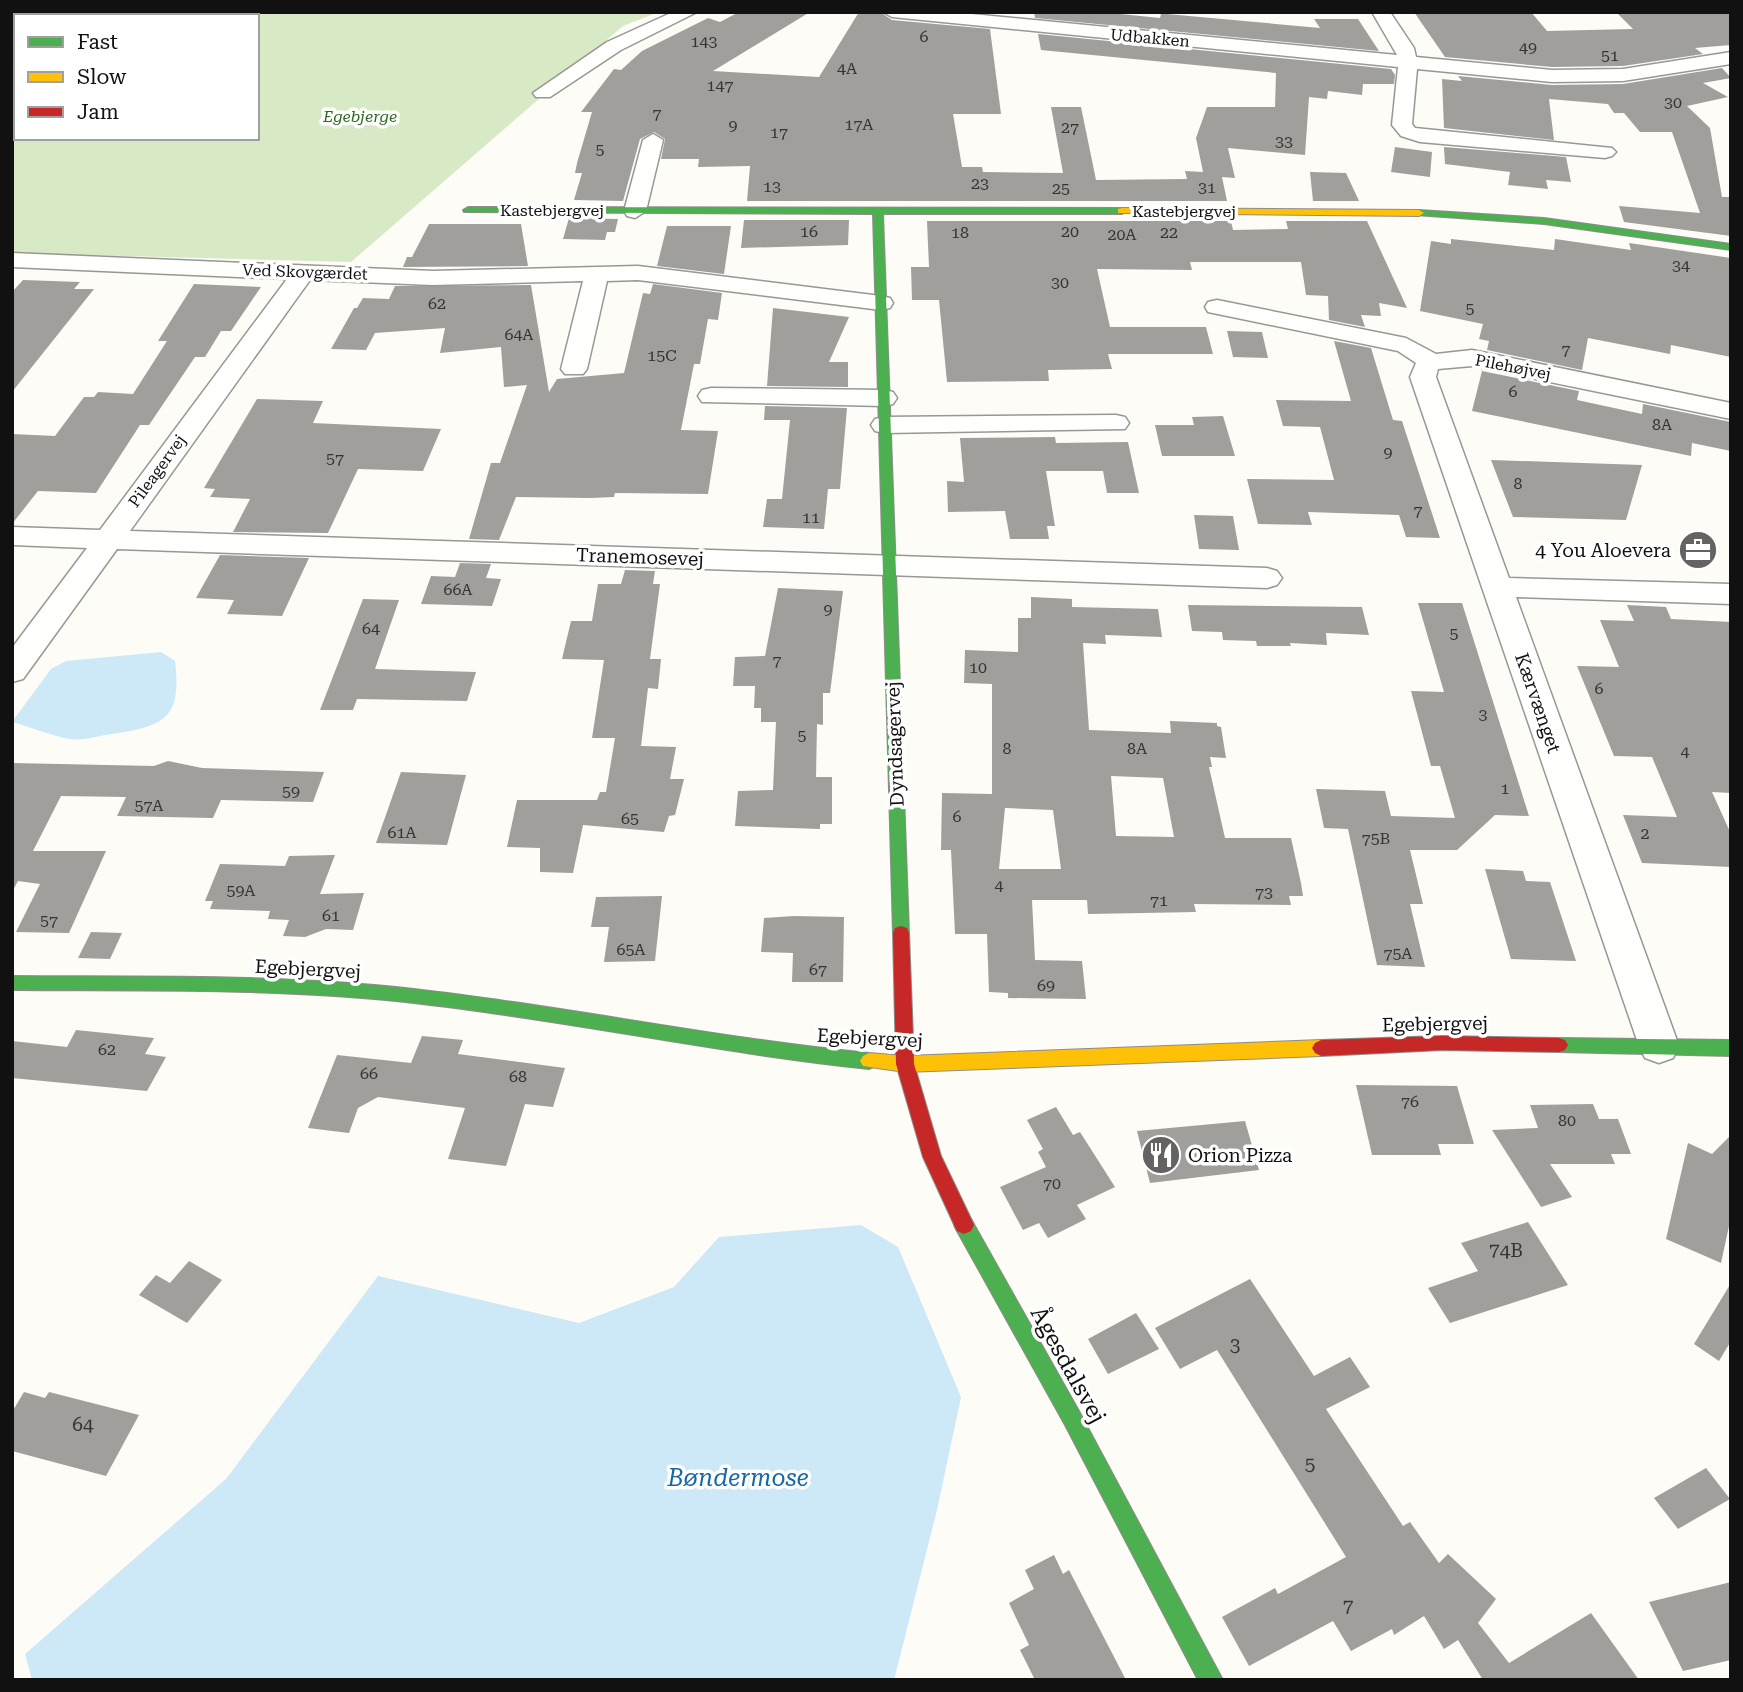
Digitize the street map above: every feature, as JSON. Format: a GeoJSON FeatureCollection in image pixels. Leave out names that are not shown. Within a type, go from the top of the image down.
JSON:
{"type":"FeatureCollection","features":[{"type":"Feature","properties":{"kind":"street"},"geometry":{"type":"LineString","coordinates":[[543,93],[614,46],[688,12]]}},
{"type":"Feature","properties":{"kind":"street","name":"Udbakken"},"geometry":{"type":"LineString","coordinates":[[892,12],[1590,77],[1663,71],[1731,58]]}},
{"type":"Feature","properties":{"kind":"street"},"geometry":{"type":"LineString","coordinates":[[1381,12],[1405,48],[1408,62],[1402,125],[1408,132],[1420,136],[1605,152]]}},
{"type":"Feature","properties":{"kind":"street"},"geometry":{"type":"LineString","coordinates":[[635,211],[653,140]]}},
{"type":"Feature","properties":{"kind":"street","name":"Kastebjergvej"},"geometry":{"type":"LineString","coordinates":[[468,210],[1381,211],[1476,215],[1731,247]]}},
{"type":"Feature","properties":{"kind":"street","name":"Dyndsagervej"},"geometry":{"type":"LineString","coordinates":[[878,211],[905,1064]]}},
{"type":"Feature","properties":{"kind":"street","name":"Ved Skovgærdet"},"geometry":{"type":"LineString","coordinates":[[12,260],[433,278],[638,273],[881,303]]}},
{"type":"Feature","properties":{"kind":"street","name":"Pileagervej"},"geometry":{"type":"LineString","coordinates":[[12,671],[304,272]]}},
{"type":"Feature","properties":{"kind":"street"},"geometry":{"type":"LineString","coordinates":[[574,369],[597,274]]}},
{"type":"Feature","properties":{"kind":"street"},"geometry":{"type":"LineString","coordinates":[[1217,307],[1406,345],[1431,362]]}},
{"type":"Feature","properties":{"kind":"street","name":"Pilehøjvej"},"geometry":{"type":"LineString","coordinates":[[1431,362],[1472,358],[1731,411]]}},
{"type":"Feature","properties":{"kind":"street","name":"Kærvænget"},"geometry":{"type":"LineString","coordinates":[[1431,362],[1424,368],[1423,377],[1659,1046]]}},
{"type":"Feature","properties":{"kind":"street"},"geometry":{"type":"LineString","coordinates":[[711,396],[884,398]]}},
{"type":"Feature","properties":{"kind":"street"},"geometry":{"type":"LineString","coordinates":[[884,425],[1116,423]]}},
{"type":"Feature","properties":{"kind":"street","name":"Tranemosevej"},"geometry":{"type":"LineString","coordinates":[[12,536],[1267,578]]}},
{"type":"Feature","properties":{"kind":"street"},"geometry":{"type":"LineString","coordinates":[[1497,587],[1731,594]]}},
{"type":"Feature","properties":{"kind":"street","name":"Egebjergvej"},"geometry":{"type":"LineString","coordinates":[[12,983],[280,987],[413,996],[796,1055],[905,1064],[1442,1043],[1731,1048]]}},
{"type":"Feature","properties":{"kind":"street","name":"Ågesdalsvej"},"geometry":{"type":"LineString","coordinates":[[905,1064],[932,1157],[969,1235],[1072,1418],[1212,1680]]}},
{"type":"Feature","properties":{"kind":"green space","name":"Egebjerge"},"geometry":{"type":"Polygon","coordinates":[[[12,12],[659,12],[623,26],[351,262],[12,253],[12,12]]]}},
{"type":"Feature","properties":{"kind":"water"},"geometry":{"type":"Polygon","coordinates":[[[161,652],[175,661],[176,695],[166,716],[157,722],[130,731],[69,739],[12,722],[51,669],[66,661],[161,652]]]}},
{"type":"Feature","properties":{"kind":"water","name":"Bøndermose"},"geometry":{"type":"Polygon","coordinates":[[[861,1225],[898,1247],[961,1397],[937,1510],[894,1680],[32,1680],[25,1654],[226,1479],[378,1276],[579,1323],[674,1287],[719,1237],[861,1225]]]}},
{"type":"Feature","properties":{"kind":"building"},"geometry":{"type":"Polygon","coordinates":[[[739,12],[810,12],[713,71],[819,77],[859,12],[880,12],[892,20],[990,29],[1001,114],[953,114],[962,167],[982,167],[983,172],[1063,173],[1051,107],[1081,107],[1096,180],[1187,179],[1185,171],[1203,172],[1196,138],[1207,107],[1275,107],[1276,73],[1041,50],[1038,34],[1391,69],[1395,75],[1394,84],[1363,84],[1362,95],[1328,91],[1327,99],[1309,97],[1305,155],[1228,148],[1235,178],[1222,177],[1227,201],[747,201],[750,166],[698,167],[699,159],[661,159],[665,139],[654,132],[640,139],[623,201],[574,200],[582,173],[575,173],[577,163],[592,112],[581,112],[614,69],[621,70],[642,51],[708,18],[720,22],[739,12]]]}},
{"type":"Feature","properties":{"kind":"building"},"geometry":{"type":"Polygon","coordinates":[[[1034,12],[1101,12],[1160,18],[1161,14],[1167,14],[1320,28],[1314,19],[1358,19],[1379,51],[1035,18],[1034,12]]]}},
{"type":"Feature","properties":{"kind":"building"},"geometry":{"type":"Polygon","coordinates":[[[1414,12],[1531,12],[1547,31],[1633,29],[1616,12],[1731,12],[1731,45],[1695,48],[1703,54],[1623,66],[1552,67],[1445,57],[1414,12]]]}},
{"type":"Feature","properties":{"kind":"building"},"geometry":{"type":"Polygon","coordinates":[[[1722,68],[1731,78],[1703,83],[1728,97],[1687,106],[1710,128],[1722,197],[1731,197],[1731,236],[1624,222],[1619,206],[1700,213],[1672,132],[1640,132],[1624,113],[1614,113],[1608,104],[1549,99],[1554,140],[1444,128],[1442,79],[1462,81],[1458,76],[1552,85],[1623,84],[1722,68]]]}},
{"type":"Feature","properties":{"kind":"building"},"geometry":{"type":"Polygon","coordinates":[[[1395,147],[1432,152],[1430,177],[1391,172],[1395,147]]]}},
{"type":"Feature","properties":{"kind":"building"},"geometry":{"type":"Polygon","coordinates":[[[1444,147],[1566,157],[1571,182],[1546,180],[1548,189],[1508,185],[1510,172],[1445,164],[1444,147]]]}},
{"type":"Feature","properties":{"kind":"building"},"geometry":{"type":"Polygon","coordinates":[[[1310,172],[1346,173],[1359,201],[1313,201],[1310,172]]]}},
{"type":"Feature","properties":{"kind":"building"},"geometry":{"type":"Polygon","coordinates":[[[569,218],[618,219],[615,232],[607,232],[605,240],[563,239],[569,218]]]}},
{"type":"Feature","properties":{"kind":"building"},"geometry":{"type":"Polygon","coordinates":[[[744,220],[849,220],[848,245],[741,248],[744,220]]]}},
{"type":"Feature","properties":{"kind":"building"},"geometry":{"type":"Polygon","coordinates":[[[927,221],[1231,221],[1233,230],[1288,229],[1286,221],[1367,221],[1407,308],[1379,303],[1381,316],[1361,315],[1365,327],[1329,320],[1328,296],[1306,295],[1301,262],[1190,262],[1192,270],[1097,269],[1110,327],[1206,327],[1213,354],[1108,354],[1112,369],[1048,370],[1049,381],[947,382],[939,300],[912,300],[911,267],[929,267],[927,221]]]}},
{"type":"Feature","properties":{"kind":"building"},"geometry":{"type":"Polygon","coordinates":[[[429,224],[521,224],[528,266],[403,267],[407,257],[412,257],[429,224]]]}},
{"type":"Feature","properties":{"kind":"building"},"geometry":{"type":"Polygon","coordinates":[[[667,226],[731,226],[724,274],[657,266],[667,226]]]}},
{"type":"Feature","properties":{"kind":"building"},"geometry":{"type":"Polygon","coordinates":[[[1451,239],[1554,250],[1555,239],[1631,250],[1629,243],[1731,258],[1731,357],[1671,345],[1670,354],[1588,338],[1582,370],[1487,350],[1489,341],[1479,339],[1483,324],[1420,311],[1431,241],[1451,244],[1451,239]]]}},
{"type":"Feature","properties":{"kind":"building"},"geometry":{"type":"Polygon","coordinates":[[[23,280],[80,282],[74,289],[94,289],[12,392],[12,292],[23,280]]]}},
{"type":"Feature","properties":{"kind":"building"},"geometry":{"type":"Polygon","coordinates":[[[194,284],[261,287],[231,331],[221,331],[205,357],[195,357],[149,425],[140,425],[96,493],[38,491],[12,524],[12,434],[55,436],[84,397],[94,397],[98,392],[133,394],[167,341],[158,341],[194,284]]]}},
{"type":"Feature","properties":{"kind":"building"},"geometry":{"type":"Polygon","coordinates":[[[653,284],[722,293],[718,320],[708,319],[700,364],[694,364],[681,430],[718,431],[708,494],[615,493],[614,497],[590,498],[516,497],[499,540],[469,539],[491,463],[500,463],[527,385],[504,387],[501,347],[440,353],[445,328],[375,333],[366,350],[331,349],[354,308],[357,308],[363,298],[389,299],[395,286],[531,285],[549,392],[557,379],[624,373],[643,293],[650,294],[653,284]]]}},
{"type":"Feature","properties":{"kind":"building"},"geometry":{"type":"Polygon","coordinates":[[[773,308],[849,317],[829,362],[848,362],[848,387],[767,386],[773,308]]]}},
{"type":"Feature","properties":{"kind":"building"},"geometry":{"type":"Polygon","coordinates":[[[1227,331],[1262,332],[1268,358],[1233,357],[1227,331]]]}},
{"type":"Feature","properties":{"kind":"building"},"geometry":{"type":"Polygon","coordinates":[[[1334,341],[1371,348],[1393,420],[1402,421],[1440,538],[1406,537],[1399,515],[1308,512],[1312,525],[1258,524],[1247,479],[1334,480],[1320,427],[1283,426],[1276,400],[1351,401],[1334,341]]]}},
{"type":"Feature","properties":{"kind":"building"},"geometry":{"type":"Polygon","coordinates":[[[1482,371],[1579,391],[1577,400],[1642,414],[1643,404],[1731,422],[1731,451],[1692,443],[1691,456],[1472,411],[1482,371]]]}},
{"type":"Feature","properties":{"kind":"building"},"geometry":{"type":"Polygon","coordinates":[[[257,399],[323,401],[313,423],[441,429],[423,471],[358,469],[328,533],[233,532],[250,499],[210,497],[215,489],[204,488],[257,399]]]}},
{"type":"Feature","properties":{"kind":"building"},"geometry":{"type":"Polygon","coordinates":[[[765,406],[847,408],[840,489],[828,489],[824,529],[763,527],[767,499],[782,499],[790,420],[764,420],[765,406]]]}},
{"type":"Feature","properties":{"kind":"building"},"geometry":{"type":"Polygon","coordinates":[[[1223,416],[1235,456],[1162,456],[1155,425],[1194,425],[1192,417],[1223,416]]]}},
{"type":"Feature","properties":{"kind":"building"},"geometry":{"type":"Polygon","coordinates":[[[1055,437],[1056,443],[1128,442],[1139,493],[1107,493],[1103,471],[1046,471],[1055,526],[1047,526],[1049,539],[1010,539],[1005,511],[948,512],[947,481],[964,482],[960,438],[1055,437]]]}},
{"type":"Feature","properties":{"kind":"building"},"geometry":{"type":"Polygon","coordinates":[[[1491,460],[1642,465],[1626,520],[1513,517],[1491,460]]]}},
{"type":"Feature","properties":{"kind":"building"},"geometry":{"type":"Polygon","coordinates":[[[1194,515],[1233,516],[1239,550],[1199,549],[1194,515]]]}},
{"type":"Feature","properties":{"kind":"building"},"geometry":{"type":"Polygon","coordinates":[[[220,555],[309,558],[282,616],[227,614],[234,600],[196,598],[220,555]]]}},
{"type":"Feature","properties":{"kind":"building"},"geometry":{"type":"Polygon","coordinates":[[[460,563],[491,564],[486,578],[501,579],[492,606],[421,604],[431,576],[455,577],[460,563]]]}},
{"type":"Feature","properties":{"kind":"building"},"geometry":{"type":"Polygon","coordinates":[[[625,570],[655,571],[653,584],[660,584],[650,659],[661,659],[658,689],[648,688],[641,746],[676,747],[670,779],[684,779],[675,815],[669,816],[664,832],[583,825],[573,873],[540,872],[540,848],[507,847],[517,800],[597,800],[600,792],[606,792],[615,738],[592,738],[604,660],[562,659],[571,621],[592,621],[598,584],[621,584],[625,570]]]}},
{"type":"Feature","properties":{"kind":"building"},"geometry":{"type":"Polygon","coordinates":[[[778,588],[843,591],[830,693],[823,693],[823,725],[817,724],[816,777],[832,777],[832,824],[820,824],[820,829],[735,826],[738,791],[773,790],[776,722],[761,722],[761,708],[754,708],[755,686],[733,686],[735,657],[765,656],[778,588]]]}},
{"type":"Feature","properties":{"kind":"building"},"geometry":{"type":"Polygon","coordinates":[[[1031,597],[1072,599],[1072,607],[1158,609],[1162,637],[1105,635],[1106,644],[1083,643],[1089,730],[1171,733],[1170,721],[1217,723],[1217,726],[1221,727],[1226,758],[1210,757],[1212,767],[1209,767],[1225,838],[1291,838],[1303,896],[1289,896],[1291,905],[1194,904],[1196,912],[1088,914],[1087,900],[1032,900],[1035,960],[1082,961],[1086,999],[1008,998],[1008,993],[989,992],[987,934],[955,934],[951,850],[941,850],[942,793],[992,794],[992,684],[964,683],[965,650],[1018,652],[1018,618],[1031,618],[1031,597]],[[1111,776],[1116,836],[1174,837],[1163,778],[1111,776]],[[1005,808],[999,869],[1061,869],[1053,810],[1005,808]]]}},
{"type":"Feature","properties":{"kind":"building"},"geometry":{"type":"Polygon","coordinates":[[[363,599],[399,600],[375,669],[476,672],[467,701],[357,699],[353,710],[320,710],[363,599]]]}},
{"type":"Feature","properties":{"kind":"building"},"geometry":{"type":"Polygon","coordinates":[[[1418,603],[1462,603],[1529,816],[1495,815],[1457,850],[1410,850],[1423,904],[1410,904],[1425,967],[1377,965],[1348,829],[1324,828],[1316,789],[1385,791],[1391,816],[1455,818],[1440,766],[1431,766],[1411,691],[1444,692],[1418,603]]]}},
{"type":"Feature","properties":{"kind":"building"},"geometry":{"type":"Polygon","coordinates":[[[1188,605],[1362,607],[1369,635],[1326,633],[1327,645],[1290,643],[1291,646],[1257,646],[1256,641],[1223,640],[1222,632],[1192,631],[1188,605]]]}},
{"type":"Feature","properties":{"kind":"building"},"geometry":{"type":"Polygon","coordinates":[[[1627,605],[1666,607],[1671,619],[1731,622],[1731,793],[1712,792],[1731,834],[1731,867],[1642,863],[1623,815],[1677,817],[1652,757],[1614,756],[1577,666],[1619,667],[1600,620],[1634,621],[1627,605]]]}},
{"type":"Feature","properties":{"kind":"building"},"geometry":{"type":"Polygon","coordinates":[[[168,761],[202,768],[324,772],[313,802],[221,800],[213,818],[117,816],[126,797],[61,796],[33,851],[106,851],[69,933],[16,932],[40,884],[18,881],[12,892],[12,763],[154,766],[168,761]]]}},
{"type":"Feature","properties":{"kind":"building"},"geometry":{"type":"Polygon","coordinates":[[[401,772],[466,775],[447,845],[376,843],[401,772]]]}},
{"type":"Feature","properties":{"kind":"building"},"geometry":{"type":"Polygon","coordinates":[[[335,855],[320,894],[364,893],[353,930],[326,929],[305,937],[283,936],[289,920],[268,919],[270,911],[210,909],[213,901],[205,901],[220,864],[285,866],[289,856],[335,855]]]}},
{"type":"Feature","properties":{"kind":"building"},"geometry":{"type":"Polygon","coordinates":[[[1485,869],[1523,871],[1526,881],[1550,882],[1576,961],[1511,959],[1485,869]]]}},
{"type":"Feature","properties":{"kind":"building"},"geometry":{"type":"Polygon","coordinates":[[[662,896],[655,961],[604,962],[609,927],[591,927],[596,897],[662,896]]]}},
{"type":"Feature","properties":{"kind":"building"},"geometry":{"type":"Polygon","coordinates":[[[844,917],[843,982],[792,982],[793,953],[761,952],[764,918],[844,917]]]}},
{"type":"Feature","properties":{"kind":"building"},"geometry":{"type":"Polygon","coordinates":[[[91,932],[122,933],[110,959],[78,958],[91,932]]]}},
{"type":"Feature","properties":{"kind":"building"},"geometry":{"type":"Polygon","coordinates":[[[76,1030],[154,1038],[145,1054],[166,1057],[147,1091],[12,1078],[12,1041],[67,1047],[76,1030]]]}},
{"type":"Feature","properties":{"kind":"building"},"geometry":{"type":"Polygon","coordinates":[[[422,1036],[463,1040],[458,1054],[565,1068],[553,1107],[525,1104],[506,1166],[448,1159],[465,1108],[378,1097],[358,1108],[349,1133],[308,1128],[337,1055],[411,1063],[422,1036]]]}},
{"type":"Feature","properties":{"kind":"building"},"geometry":{"type":"Polygon","coordinates":[[[1356,1085],[1457,1086],[1474,1144],[1438,1144],[1441,1155],[1372,1155],[1356,1085]]]}},
{"type":"Feature","properties":{"kind":"building"},"geometry":{"type":"Polygon","coordinates":[[[1593,1104],[1599,1119],[1618,1119],[1631,1154],[1611,1154],[1615,1164],[1550,1164],[1572,1197],[1541,1207],[1492,1130],[1538,1128],[1530,1105],[1593,1104]]]}},
{"type":"Feature","properties":{"kind":"building"},"geometry":{"type":"Polygon","coordinates":[[[1056,1107],[1073,1135],[1080,1132],[1115,1187],[1077,1205],[1086,1219],[1048,1238],[1039,1223],[1023,1230],[1000,1187],[1046,1167],[1038,1152],[1043,1149],[1027,1120],[1056,1107]]]}},
{"type":"Feature","properties":{"kind":"building"},"geometry":{"type":"Polygon","coordinates":[[[1245,1121],[1259,1170],[1150,1183],[1137,1131],[1245,1121]]]}},
{"type":"Feature","properties":{"kind":"building"},"geometry":{"type":"Polygon","coordinates":[[[1731,1135],[1731,1217],[1721,1263],[1666,1239],[1688,1143],[1712,1154],[1731,1135]]]}},
{"type":"Feature","properties":{"kind":"building"},"geometry":{"type":"Polygon","coordinates":[[[1528,1222],[1568,1285],[1450,1323],[1428,1288],[1478,1271],[1461,1243],[1528,1222]]]}},
{"type":"Feature","properties":{"kind":"building"},"geometry":{"type":"Polygon","coordinates":[[[189,1261],[222,1280],[187,1323],[139,1295],[156,1275],[170,1283],[189,1261]]]}},
{"type":"Feature","properties":{"kind":"building"},"geometry":{"type":"Polygon","coordinates":[[[1250,1279],[1314,1376],[1350,1357],[1370,1387],[1326,1409],[1403,1526],[1410,1522],[1439,1563],[1448,1554],[1496,1599],[1478,1623],[1509,1663],[1591,1613],[1639,1680],[1483,1680],[1458,1640],[1444,1649],[1424,1616],[1394,1635],[1392,1629],[1351,1651],[1333,1621],[1249,1666],[1222,1617],[1275,1588],[1278,1594],[1346,1557],[1217,1350],[1180,1369],[1155,1328],[1250,1279]]]}},
{"type":"Feature","properties":{"kind":"building"},"geometry":{"type":"Polygon","coordinates":[[[1731,1283],[1731,1341],[1719,1361],[1694,1344],[1731,1283]]]}},
{"type":"Feature","properties":{"kind":"building"},"geometry":{"type":"Polygon","coordinates":[[[1136,1313],[1159,1349],[1108,1374],[1088,1339],[1136,1313]]]}},
{"type":"Feature","properties":{"kind":"building"},"geometry":{"type":"Polygon","coordinates":[[[24,1392],[45,1398],[49,1392],[139,1415],[106,1476],[12,1451],[12,1412],[24,1392]]]}},
{"type":"Feature","properties":{"kind":"building"},"geometry":{"type":"Polygon","coordinates":[[[1706,1468],[1730,1499],[1678,1529],[1654,1498],[1706,1468]]]}},
{"type":"Feature","properties":{"kind":"building"},"geometry":{"type":"Polygon","coordinates":[[[1054,1555],[1063,1574],[1069,1570],[1126,1680],[1035,1680],[1020,1650],[1029,1645],[1009,1603],[1034,1589],[1025,1570],[1054,1555]]]}},
{"type":"Feature","properties":{"kind":"building"},"geometry":{"type":"Polygon","coordinates":[[[1731,1582],[1731,1660],[1683,1671],[1649,1602],[1731,1582]]]}},
{"type":"Feature","properties":{"kind":"traffic: fast"},"geometry":{"type":"LineString","coordinates":[[468,210],[1122,211]]}},
{"type":"Feature","properties":{"kind":"traffic: fast"},"geometry":{"type":"LineString","coordinates":[[878,211],[901,933]]}},
{"type":"Feature","properties":{"kind":"traffic: fast"},"geometry":{"type":"LineString","coordinates":[[1419,213],[1544,221],[1731,247]]}},
{"type":"Feature","properties":{"kind":"traffic: fast"},"geometry":{"type":"LineString","coordinates":[[12,983],[213,985],[364,991],[471,1003],[755,1048],[869,1061]]}},
{"type":"Feature","properties":{"kind":"traffic: fast"},"geometry":{"type":"LineString","coordinates":[[1559,1045],[1731,1048]]}},
{"type":"Feature","properties":{"kind":"traffic: fast"},"geometry":{"type":"LineString","coordinates":[[964,1225],[1072,1418],[1211,1680]]}},
{"type":"Feature","properties":{"kind":"traffic: slow"},"geometry":{"type":"LineString","coordinates":[[1122,211],[1419,213]]}},
{"type":"Feature","properties":{"kind":"traffic: slow"},"geometry":{"type":"LineString","coordinates":[[869,1061],[905,1064],[1321,1048]]}},
{"type":"Feature","properties":{"kind":"traffic: jam"},"geometry":{"type":"LineString","coordinates":[[901,933],[905,1064],[932,1157],[964,1225]]}},
{"type":"Feature","properties":{"kind":"traffic: jam"},"geometry":{"type":"LineString","coordinates":[[1321,1048],[1442,1043],[1559,1045]]}},
{"type":"Feature","properties":{"kind":"place","name":"4 You Aloevera"},"geometry":{"type":"Point","coordinates":[1698,550]}},
{"type":"Feature","properties":{"kind":"place","name":"Orion Pizza"},"geometry":{"type":"Point","coordinates":[1161,1155]}}]}
